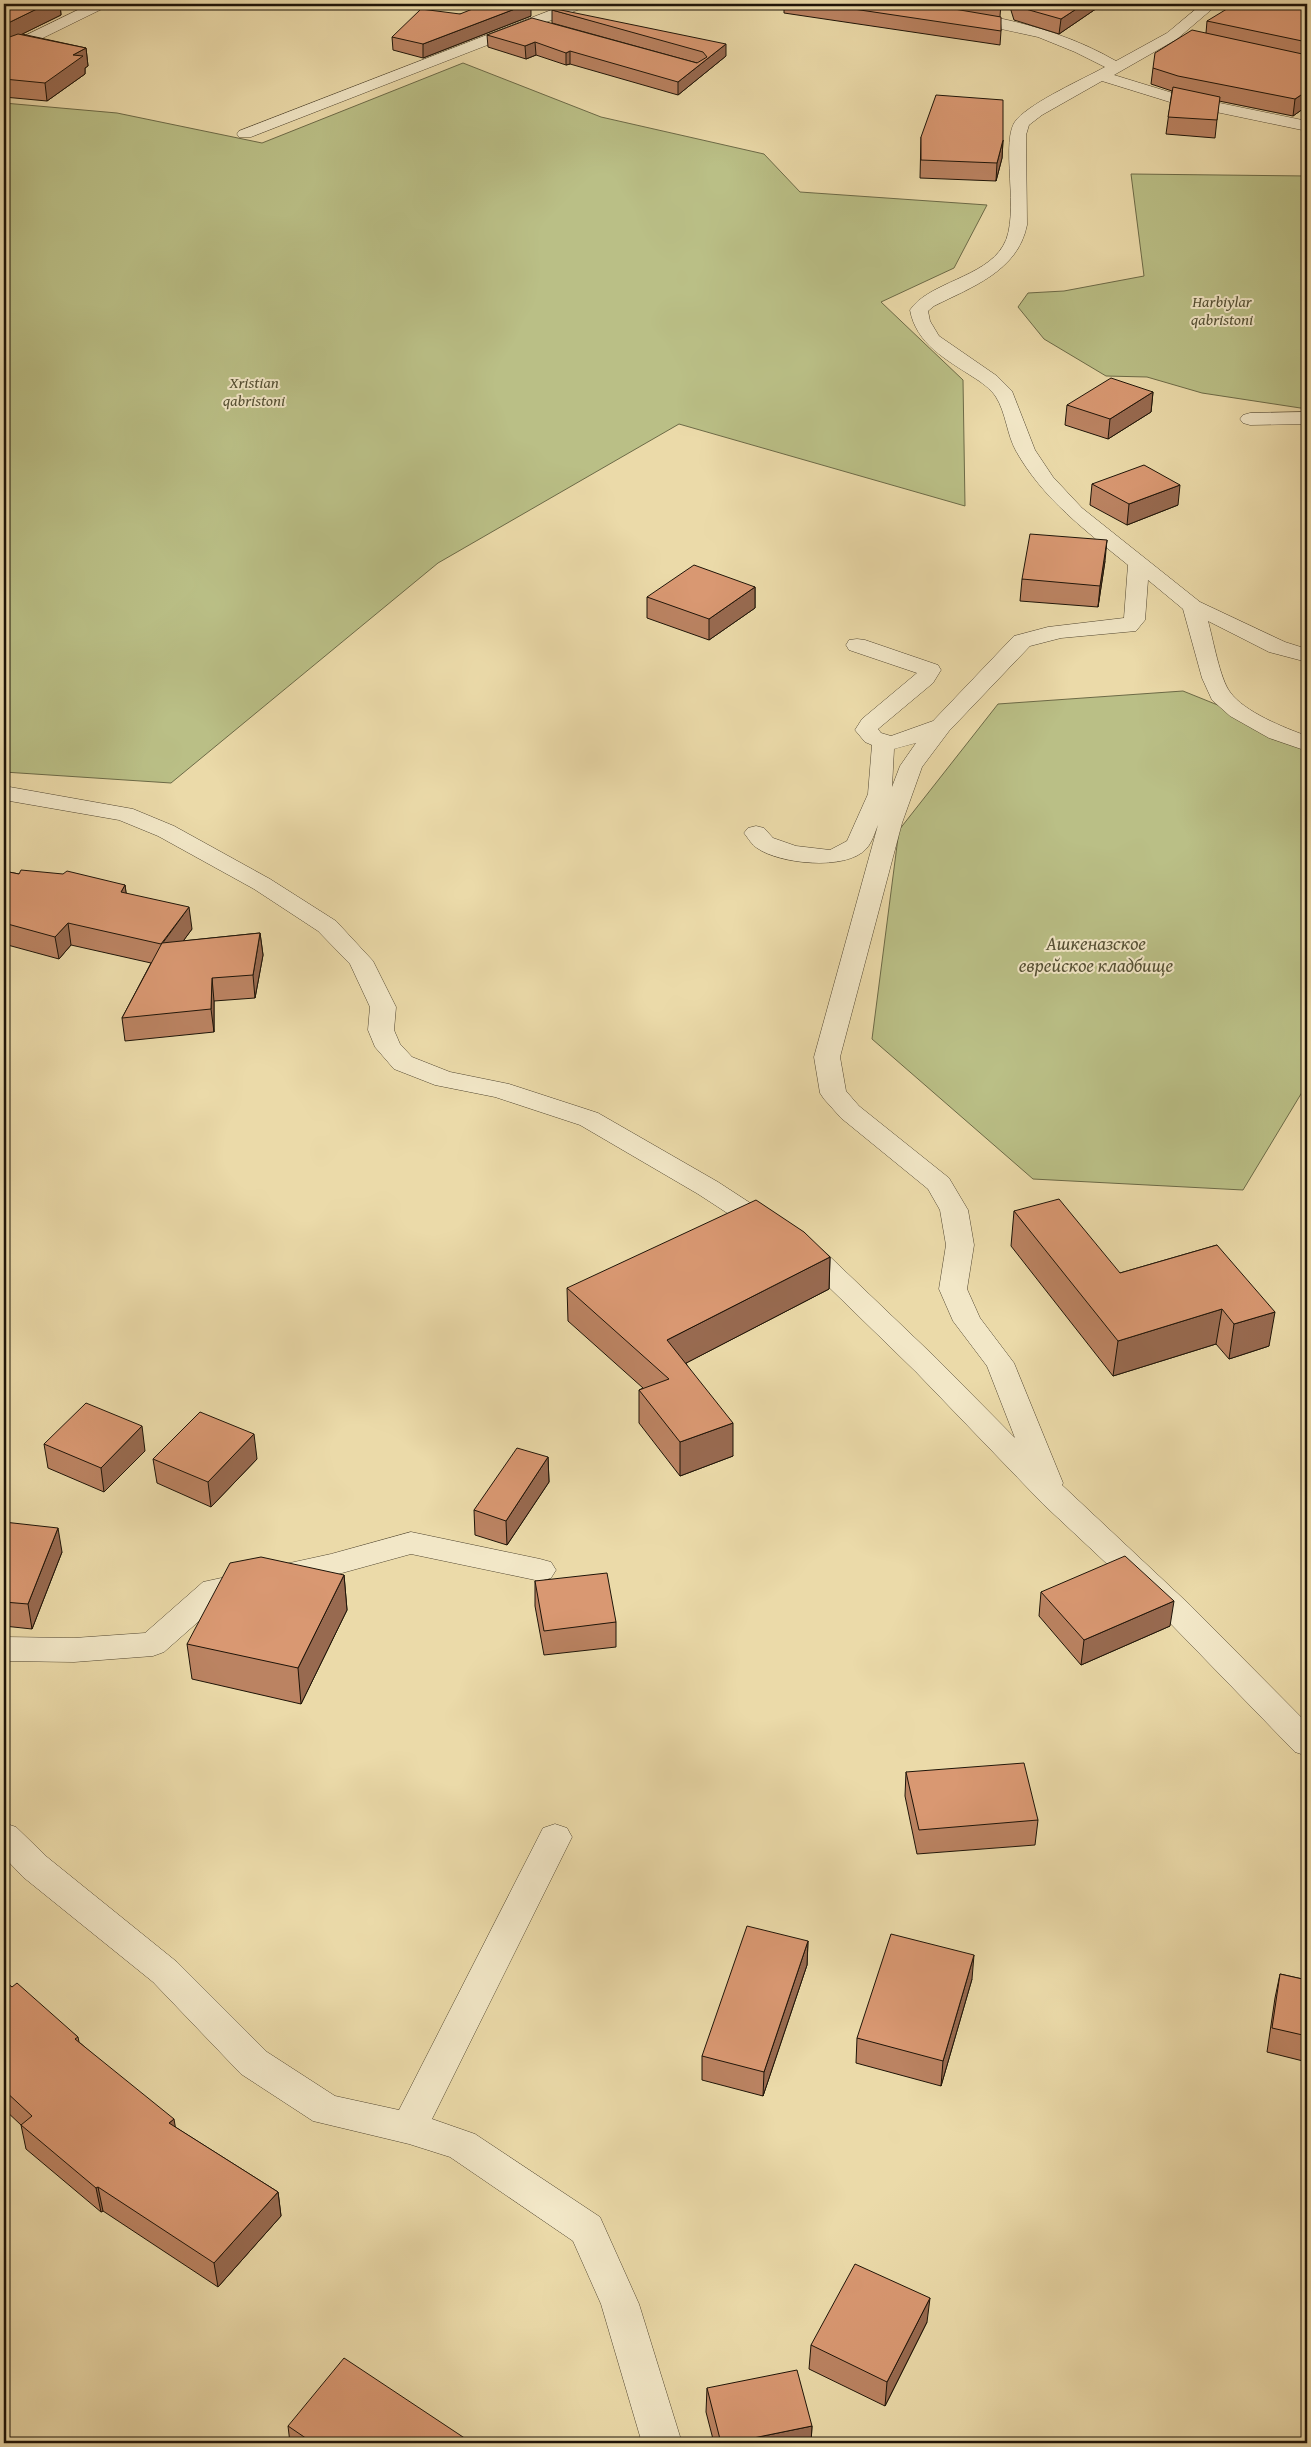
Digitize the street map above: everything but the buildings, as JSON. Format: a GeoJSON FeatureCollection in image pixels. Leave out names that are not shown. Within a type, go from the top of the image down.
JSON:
{"type":"FeatureCollection","features":[{"type":"Feature","properties":{"kind":"street"},"geometry":{"type":"LineString","coordinates":[[4,52],[101,4]]}},
{"type":"Feature","properties":{"kind":"street"},"geometry":{"type":"LineString","coordinates":[[245,134],[580,4]]}},
{"type":"Feature","properties":{"kind":"street"},"geometry":{"type":"LineString","coordinates":[[1211,4],[1181,38],[1108,72],[1036,112],[1022,123],[1018,136],[1018,230],[1013,246],[1001,261],[928,302],[919,310],[921,321],[932,339],[990,380],[1005,396],[1025,450],[1046,481],[1075,512],[1139,561],[1193,606],[1277,647],[1307,656]]}},
{"type":"Feature","properties":{"kind":"street"},"geometry":{"type":"LineString","coordinates":[[57,8],[86,12]]}},
{"type":"Feature","properties":{"kind":"street"},"geometry":{"type":"LineString","coordinates":[[990,20],[1003,9]]}},
{"type":"Feature","properties":{"kind":"street"},"geometry":{"type":"LineString","coordinates":[[954,15],[990,20],[1064,40],[1108,72],[1173,98],[1307,126]]}},
{"type":"Feature","properties":{"kind":"street"},"geometry":{"type":"LineString","coordinates":[[530,23],[558,30]]}},
{"type":"Feature","properties":{"kind":"street"},"geometry":{"type":"LineString","coordinates":[[1250,419],[1307,418]]}},
{"type":"Feature","properties":{"kind":"street"},"geometry":{"type":"LineString","coordinates":[[1054,1496],[1000,1363],[967,1321],[953,1289],[960,1245],[954,1210],[939,1184],[850,1112],[832,1092],[827,1057],[890,822],[911,766],[941,726],[1022,641],[1058,631],[1128,626],[1134,620],[1139,561]]}},
{"type":"Feature","properties":{"kind":"street"},"geometry":{"type":"LineString","coordinates":[[1193,606],[1213,678],[1220,695],[1238,711],[1276,732],[1307,744]]}},
{"type":"Feature","properties":{"kind":"street"},"geometry":{"type":"LineString","coordinates":[[857,645],[930,670],[925,678],[870,724],[866,730],[871,738],[883,744],[898,741],[941,726]]}},
{"type":"Feature","properties":{"kind":"street"},"geometry":{"type":"LineString","coordinates":[[756,833],[765,843],[792,854],[830,857],[842,854],[857,845],[880,794],[883,744]]}},
{"type":"Feature","properties":{"kind":"street"},"geometry":{"type":"LineString","coordinates":[[4,793],[124,814],[166,831],[262,884],[327,926],[361,961],[383,1007],[381,1030],[388,1046],[403,1063],[444,1079],[500,1090],[590,1119],[708,1188],[814,1257],[926,1365],[1054,1496],[1179,1614],[1307,1743]]}},
{"type":"Feature","properties":{"kind":"street"},"geometry":{"type":"LineString","coordinates":[[4,1649],[74,1650],[153,1644],[214,1590],[331,1565],[411,1543],[540,1570]]}},
{"type":"Feature","properties":{"kind":"street"},"geometry":{"type":"LineString","coordinates":[[4,1836],[35,1867],[165,1972],[254,2063],[326,2110],[409,2128],[462,2145],[587,2229],[620,2304],[662,2443]]}},
{"type":"Feature","properties":{"kind":"street"},"geometry":{"type":"LineString","coordinates":[[409,2128],[555,1836]]}},
{"type":"Feature","properties":{"kind":"green space","name":"Xristian qabristoni"},"geometry":{"type":"Polygon","coordinates":[[[463,63],[601,117],[764,154],[800,192],[987,205],[954,268],[881,302],[963,380],[965,506],[679,424],[438,563],[171,783],[4,772],[4,103],[117,113],[262,143],[463,63]]]}},
{"type":"Feature","properties":{"kind":"green space","name":"Harbiylar qabristoni"},"geometry":{"type":"Polygon","coordinates":[[[1131,174],[1307,176],[1307,409],[1202,393],[1147,377],[1106,376],[1044,339],[1018,307],[1028,293],[1064,291],[1144,276],[1131,174]]]}},
{"type":"Feature","properties":{"kind":"green space","name":"Ашкеназское еврейское кладбище"},"geometry":{"type":"Polygon","coordinates":[[[1183,691],[1307,741],[1307,1084],[1243,1190],[1033,1179],[872,1039],[899,830],[998,704],[1183,691]]]}}]}
